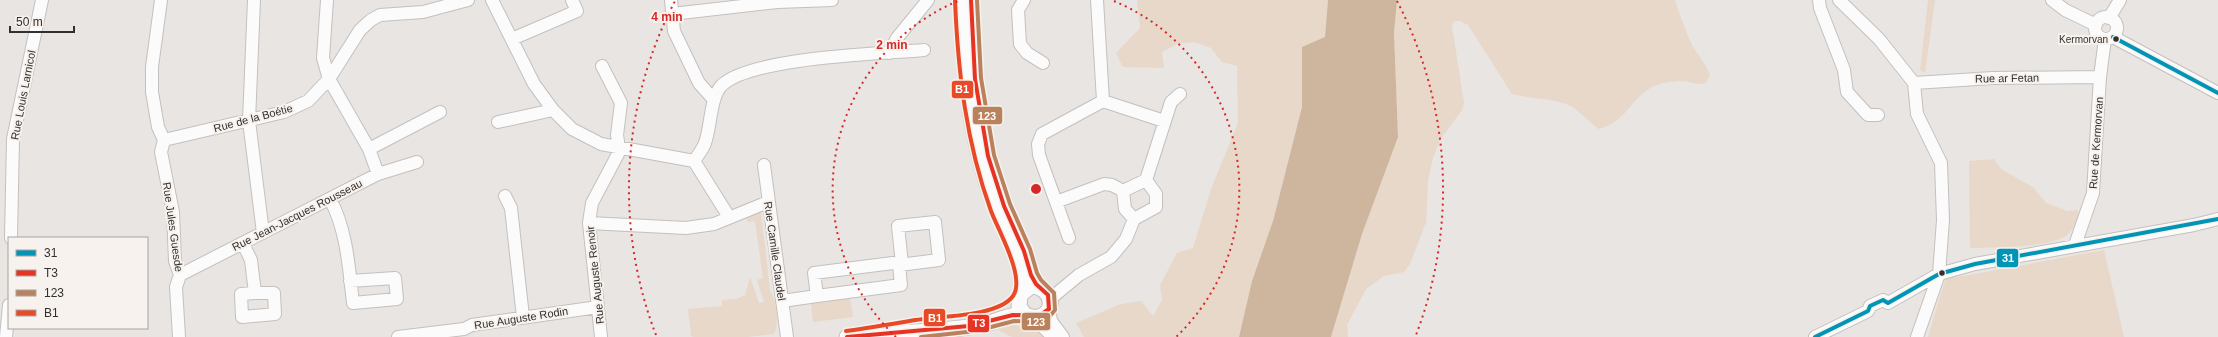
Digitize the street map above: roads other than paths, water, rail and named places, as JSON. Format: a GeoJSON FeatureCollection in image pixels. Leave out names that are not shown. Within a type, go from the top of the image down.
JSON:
{"type":"FeatureCollection","features":[{"type":"Feature","properties":{"kind":"main road"},"geometry":{"type":"LineString","coordinates":[[961,0],[968,110],[986,181],[1017,257],[1022,282],[1019,307],[1030,317]]}},
{"type":"Feature","properties":{"kind":"main road"},"geometry":{"type":"LineString","coordinates":[[874,334],[946,329],[982,324],[1020,314],[1030,317],[1042,316],[1045,296],[1033,278],[1028,260],[1003,206],[989,158],[978,109],[973,63],[970,0]]}},
{"type":"Feature","properties":{"kind":"main road"},"geometry":{"type":"LineString","coordinates":[[847,337],[976,319],[994,314],[1020,296],[1031,286],[1045,296]]}},
{"type":"Feature","properties":{"kind":"street","name":"Rue Louis Larnicol"},"geometry":{"type":"LineString","coordinates":[[11,237],[13,138],[42,0]]}},
{"type":"Feature","properties":{"kind":"street","name":"Rue Jules Guesde"},"geometry":{"type":"LineString","coordinates":[[161,0],[152,73],[152,92],[158,127],[164,140],[161,152],[173,212],[175,261],[180,275],[176,287],[179,337]]}},
{"type":"Feature","properties":{"kind":"street"},"geometry":{"type":"LineString","coordinates":[[254,0],[249,121],[263,233]]}},
{"type":"Feature","properties":{"kind":"street"},"geometry":{"type":"LineString","coordinates":[[327,0],[323,58],[329,79],[369,149],[378,174]]}},
{"type":"Feature","properties":{"kind":"street","name":"Rue de la Boétie"},"geometry":{"type":"LineString","coordinates":[[164,140],[284,112],[308,102],[329,79],[360,30],[380,15],[423,12],[468,0]]}},
{"type":"Feature","properties":{"kind":"street"},"geometry":{"type":"LineString","coordinates":[[492,0],[534,84],[553,110],[572,128],[601,144],[694,161],[729,217]]}},
{"type":"Feature","properties":{"kind":"street"},"geometry":{"type":"LineString","coordinates":[[512,39],[577,11],[572,0]]}},
{"type":"Feature","properties":{"kind":"street"},"geometry":{"type":"LineString","coordinates":[[671,0],[674,31],[699,83],[714,100]]}},
{"type":"Feature","properties":{"kind":"street"},"geometry":{"type":"LineString","coordinates":[[672,14],[716,4],[832,0]]}},
{"type":"Feature","properties":{"kind":"street"},"geometry":{"type":"LineString","coordinates":[[889,53],[897,38],[928,0]]}},
{"type":"Feature","properties":{"kind":"street"},"geometry":{"type":"LineString","coordinates":[[1024,0],[1018,10],[1020,44],[1027,53],[1042,63]]}},
{"type":"Feature","properties":{"kind":"street"},"geometry":{"type":"LineString","coordinates":[[1097,0],[1103,101]]}},
{"type":"Feature","properties":{"kind":"street"},"geometry":{"type":"LineString","coordinates":[[1819,0],[1820,8],[1844,70],[1847,92],[1868,115],[1878,115]]}},
{"type":"Feature","properties":{"kind":"street"},"geometry":{"type":"LineString","coordinates":[[1839,0],[1879,39],[1914,83],[1916,114],[1941,163],[1943,220],[1939,274],[1917,337]]}},
{"type":"Feature","properties":{"kind":"street"},"geometry":{"type":"LineString","coordinates":[[2052,0],[2066,10],[2096,25]]}},
{"type":"Feature","properties":{"kind":"street"},"geometry":{"type":"LineString","coordinates":[[2109,18],[2120,0]]}},
{"type":"Feature","properties":{"kind":"street"},"geometry":{"type":"LineString","coordinates":[[2109,18],[2101,19],[2096,25],[2096,33],[2218,92]]}},
{"type":"Feature","properties":{"kind":"street"},"geometry":{"type":"LineString","coordinates":[[2109,18],[2116,25],[2116,31],[2109,38]]}},
{"type":"Feature","properties":{"kind":"street","name":"Rue de Kermorvan"},"geometry":{"type":"LineString","coordinates":[[2075,245],[2084,223],[2094,188],[2100,77],[2109,38]]}},
{"type":"Feature","properties":{"kind":"street"},"geometry":{"type":"LineString","coordinates":[[694,161],[705,144],[714,100],[722,85],[747,72],[783,63],[924,50]]}},
{"type":"Feature","properties":{"kind":"street"},"geometry":{"type":"LineString","coordinates":[[602,66],[621,103],[617,135],[619,148]]}},
{"type":"Feature","properties":{"kind":"street","name":"Rue ar Fetan"},"geometry":{"type":"LineString","coordinates":[[1914,83],[1993,78],[2100,77]]}},
{"type":"Feature","properties":{"kind":"street"},"geometry":{"type":"LineString","coordinates":[[1123,191],[1146,180],[1171,102],[1180,94]]}},
{"type":"Feature","properties":{"kind":"street"},"geometry":{"type":"LineString","coordinates":[[1069,238],[1039,155],[1038,144],[1042,134],[1103,101],[1164,121]]}},
{"type":"Feature","properties":{"kind":"street"},"geometry":{"type":"LineString","coordinates":[[498,122],[553,110]]}},
{"type":"Feature","properties":{"kind":"street"},"geometry":{"type":"LineString","coordinates":[[369,149],[440,112]]}},
{"type":"Feature","properties":{"kind":"street","name":"Rue Auguste Renoir"},"geometry":{"type":"LineString","coordinates":[[601,337],[589,223],[592,203],[613,167],[619,148]]}},
{"type":"Feature","properties":{"kind":"street","name":"Rue Jean-Jacques Rousseau"},"geometry":{"type":"LineString","coordinates":[[180,275],[378,174],[417,162]]}},
{"type":"Feature","properties":{"kind":"street","name":"Rue Camille Claudel"},"geometry":{"type":"LineString","coordinates":[[764,165],[787,337]]}},
{"type":"Feature","properties":{"kind":"street"},"geometry":{"type":"LineString","coordinates":[[1063,337],[1051,321],[1045,296],[1111,257],[1126,239],[1134,219],[1156,208],[1156,194],[1146,180]]}},
{"type":"Feature","properties":{"kind":"street"},"geometry":{"type":"LineString","coordinates":[[1056,202],[1104,184],[1112,185],[1123,191]]}},
{"type":"Feature","properties":{"kind":"street"},"geometry":{"type":"LineString","coordinates":[[1123,191],[1125,209],[1134,219]]}},
{"type":"Feature","properties":{"kind":"street"},"geometry":{"type":"LineString","coordinates":[[505,196],[511,208],[523,317]]}},
{"type":"Feature","properties":{"kind":"street"},"geometry":{"type":"LineString","coordinates":[[330,199],[338,213],[350,281]]}},
{"type":"Feature","properties":{"kind":"street"},"geometry":{"type":"LineString","coordinates":[[589,223],[686,228],[714,224],[768,202]]}},
{"type":"Feature","properties":{"kind":"street"},"geometry":{"type":"LineString","coordinates":[[1815,337],[1868,311],[1870,306],[1883,300],[1888,302],[1939,274],[1975,264],[2194,225],[2218,219]]}},
{"type":"Feature","properties":{"kind":"street"},"geometry":{"type":"LineString","coordinates":[[243,244],[251,260],[255,293]]}},
{"type":"Feature","properties":{"kind":"street"},"geometry":{"type":"LineString","coordinates":[[782,301],[901,285],[900,265],[893,264],[814,273],[817,296]]}},
{"type":"Feature","properties":{"kind":"street","name":"Rue Auguste Rodin"},"geometry":{"type":"LineString","coordinates":[[398,337],[464,329],[472,325],[598,307]]}},
{"type":"Feature","properties":{"kind":"street"},"geometry":{"type":"LineString","coordinates":[[6,337],[8,316]]}},
{"type":"Feature","properties":{"kind":"street"},"geometry":{"type":"LineString","coordinates":[[1030,317],[1053,337]]}},
{"type":"Feature","properties":{"kind":"place","name":"Kermorvan"},"geometry":{"type":"Point","coordinates":[2116,39]}}]}
